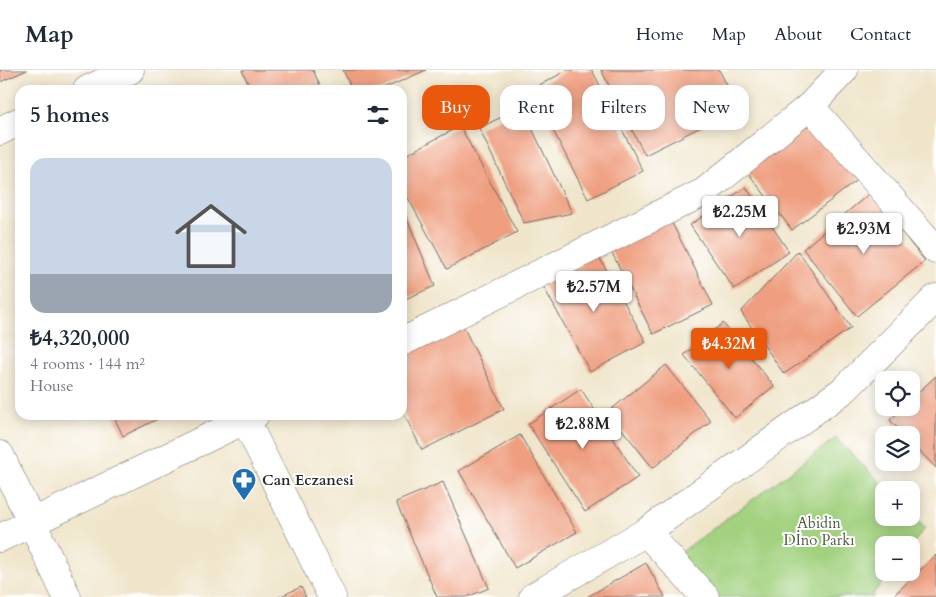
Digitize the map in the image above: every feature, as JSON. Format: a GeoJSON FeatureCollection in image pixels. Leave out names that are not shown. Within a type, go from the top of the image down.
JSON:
{"type":"FeatureCollection","features":[{"type":"Feature","properties":{"kind":"street"},"geometry":{"type":"LineString","coordinates":[[89,84],[130,70]]}},
{"type":"Feature","properties":{"kind":"street"},"geometry":{"type":"LineString","coordinates":[[407,340],[704,192],[810,106],[844,70]]}},
{"type":"Feature","properties":{"kind":"street"},"geometry":{"type":"LineString","coordinates":[[810,106],[936,250]]}},
{"type":"Feature","properties":{"kind":"street"},"geometry":{"type":"LineString","coordinates":[[0,131],[15,124]]}},
{"type":"Feature","properties":{"kind":"street"},"geometry":{"type":"LineString","coordinates":[[533,597],[646,532],[845,389],[936,298]]}},
{"type":"Feature","properties":{"kind":"street"},"geometry":{"type":"LineString","coordinates":[[0,538],[242,420]]}},
{"type":"Feature","properties":{"kind":"street"},"geometry":{"type":"LineString","coordinates":[[249,420],[332,597]]}},
{"type":"Feature","properties":{"kind":"street"},"geometry":{"type":"LineString","coordinates":[[0,456],[67,597]]}},
{"type":"Feature","properties":{"kind":"street"},"geometry":{"type":"LineString","coordinates":[[646,532],[705,597]]}},
{"type":"Feature","properties":{"kind":"green space","name":"Abidin Dİno Parkı"},"geometry":{"type":"Polygon","coordinates":[[[836,438],[879,481],[875,481],[875,526],[920,526],[920,523],[925,528],[919,536],[875,536],[875,581],[884,581],[873,594],[874,597],[696,597],[668,562],[836,438]]]}},
{"type":"Feature","properties":{"kind":"building"},"geometry":{"type":"Polygon","coordinates":[[[0,70],[27,70],[0,82],[0,70]]]}},
{"type":"Feature","properties":{"kind":"building"},"geometry":{"type":"Polygon","coordinates":[[[242,70],[313,70],[320,85],[249,85],[242,70]]]}},
{"type":"Feature","properties":{"kind":"building"},"geometry":{"type":"Polygon","coordinates":[[[343,70],[426,70],[392,85],[350,85],[343,70]]]}},
{"type":"Feature","properties":{"kind":"building"},"geometry":{"type":"Polygon","coordinates":[[[568,70],[592,70],[600,85],[582,85],[582,130],[622,130],[643,171],[588,199],[553,130],[572,130],[572,85],[540,85],[568,70]]]}},
{"type":"Feature","properties":{"kind":"building"},"geometry":{"type":"Polygon","coordinates":[[[601,70],[719,70],[727,85],[675,85],[675,130],[695,130],[645,155],[632,130],[665,130],[665,85],[609,85],[601,70]]]}},
{"type":"Feature","properties":{"kind":"building"},"geometry":{"type":"Polygon","coordinates":[[[810,113],[860,178],[792,230],[742,165],[810,113]]]}},
{"type":"Feature","properties":{"kind":"building"},"geometry":{"type":"Polygon","coordinates":[[[500,118],[500,130],[533,130],[572,213],[524,223],[480,130],[490,130],[490,123],[500,118]]]}},
{"type":"Feature","properties":{"kind":"building"},"geometry":{"type":"Polygon","coordinates":[[[453,130],[462,130],[517,232],[447,269],[407,196],[407,154],[453,130]]]}},
{"type":"Feature","properties":{"kind":"building"},"geometry":{"type":"Polygon","coordinates":[[[746,187],[789,252],[734,289],[690,225],[746,187]]]}},
{"type":"Feature","properties":{"kind":"building"},"geometry":{"type":"Polygon","coordinates":[[[870,193],[925,261],[857,316],[803,249],[870,193]]]}},
{"type":"Feature","properties":{"kind":"building"},"geometry":{"type":"Polygon","coordinates":[[[669,217],[713,305],[653,334],[609,247],[669,217]]]}},
{"type":"Feature","properties":{"kind":"building"},"geometry":{"type":"Polygon","coordinates":[[[407,219],[435,286],[407,298],[407,219]]]}},
{"type":"Feature","properties":{"kind":"building"},"geometry":{"type":"Polygon","coordinates":[[[798,251],[851,328],[784,374],[741,312],[798,251]]]}},
{"type":"Feature","properties":{"kind":"building"},"geometry":{"type":"Polygon","coordinates":[[[597,253],[646,342],[590,372],[542,284],[597,253]]]}},
{"type":"Feature","properties":{"kind":"building"},"geometry":{"type":"Polygon","coordinates":[[[461,322],[504,409],[422,450],[407,420],[407,349],[461,322]]]}},
{"type":"Feature","properties":{"kind":"building"},"geometry":{"type":"Polygon","coordinates":[[[723,323],[774,386],[735,418],[684,355],[723,323]]]}},
{"type":"Feature","properties":{"kind":"building"},"geometry":{"type":"Polygon","coordinates":[[[666,365],[711,421],[653,468],[608,412],[666,365]]]}},
{"type":"Feature","properties":{"kind":"building"},"geometry":{"type":"Polygon","coordinates":[[[936,376],[936,468],[920,451],[920,426],[896,426],[890,420],[894,416],[920,416],[920,391],[936,376]]]}},
{"type":"Feature","properties":{"kind":"building"},"geometry":{"type":"Polygon","coordinates":[[[581,389],[638,477],[585,512],[528,424],[581,389]]]}},
{"type":"Feature","properties":{"kind":"building"},"geometry":{"type":"Polygon","coordinates":[[[115,420],[156,420],[123,436],[115,420]]]}},
{"type":"Feature","properties":{"kind":"building"},"geometry":{"type":"Polygon","coordinates":[[[520,435],[577,532],[515,568],[459,471],[520,435]]]}},
{"type":"Feature","properties":{"kind":"building"},"geometry":{"type":"Polygon","coordinates":[[[443,482],[489,588],[467,597],[437,597],[396,502],[443,482]]]}},
{"type":"Feature","properties":{"kind":"building"},"geometry":{"type":"Polygon","coordinates":[[[936,555],[936,597],[892,597],[909,581],[920,581],[920,570],[936,555]]]}},
{"type":"Feature","properties":{"kind":"building"},"geometry":{"type":"Polygon","coordinates":[[[646,563],[665,597],[587,597],[646,563]]]}},
{"type":"Feature","properties":{"kind":"building"},"geometry":{"type":"Polygon","coordinates":[[[301,587],[306,597],[279,597],[301,587]]]}},
{"type":"Feature","properties":{"kind":"place","name":"Can Eczanesi"},"geometry":{"type":"Point","coordinates":[244,501]}}]}
